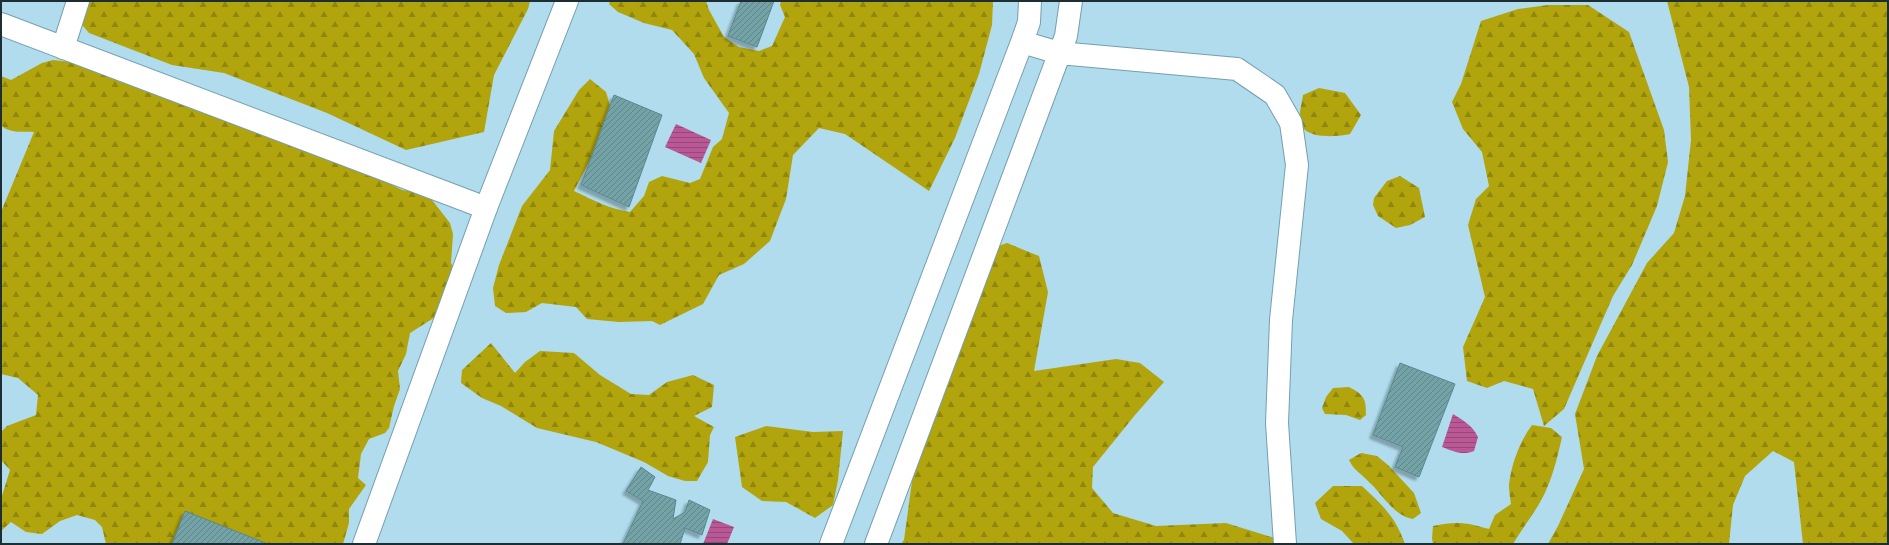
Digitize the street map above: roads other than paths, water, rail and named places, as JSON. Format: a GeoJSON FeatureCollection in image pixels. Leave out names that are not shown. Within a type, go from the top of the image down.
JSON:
{"type":"FeatureCollection","features":[{"type":"Feature","properties":{"kind":"street"},"geometry":{"type":"LineString","coordinates":[[63,48],[78,1]]}},
{"type":"Feature","properties":{"kind":"street"},"geometry":{"type":"LineString","coordinates":[[364,544],[486,208],[567,1]]}},
{"type":"Feature","properties":{"kind":"street"},"geometry":{"type":"LineString","coordinates":[[831,544],[1022,42],[1029,22],[1030,1]]}},
{"type":"Feature","properties":{"kind":"street"},"geometry":{"type":"LineString","coordinates":[[876,544],[1066,36],[1072,1]]}},
{"type":"Feature","properties":{"kind":"street"},"geometry":{"type":"LineString","coordinates":[[1,24],[486,208]]}},
{"type":"Feature","properties":{"kind":"street"},"geometry":{"type":"LineString","coordinates":[[1022,42],[1059,53],[1237,69],[1275,95],[1291,123],[1297,165],[1281,320],[1277,423],[1285,544]]}}]}
